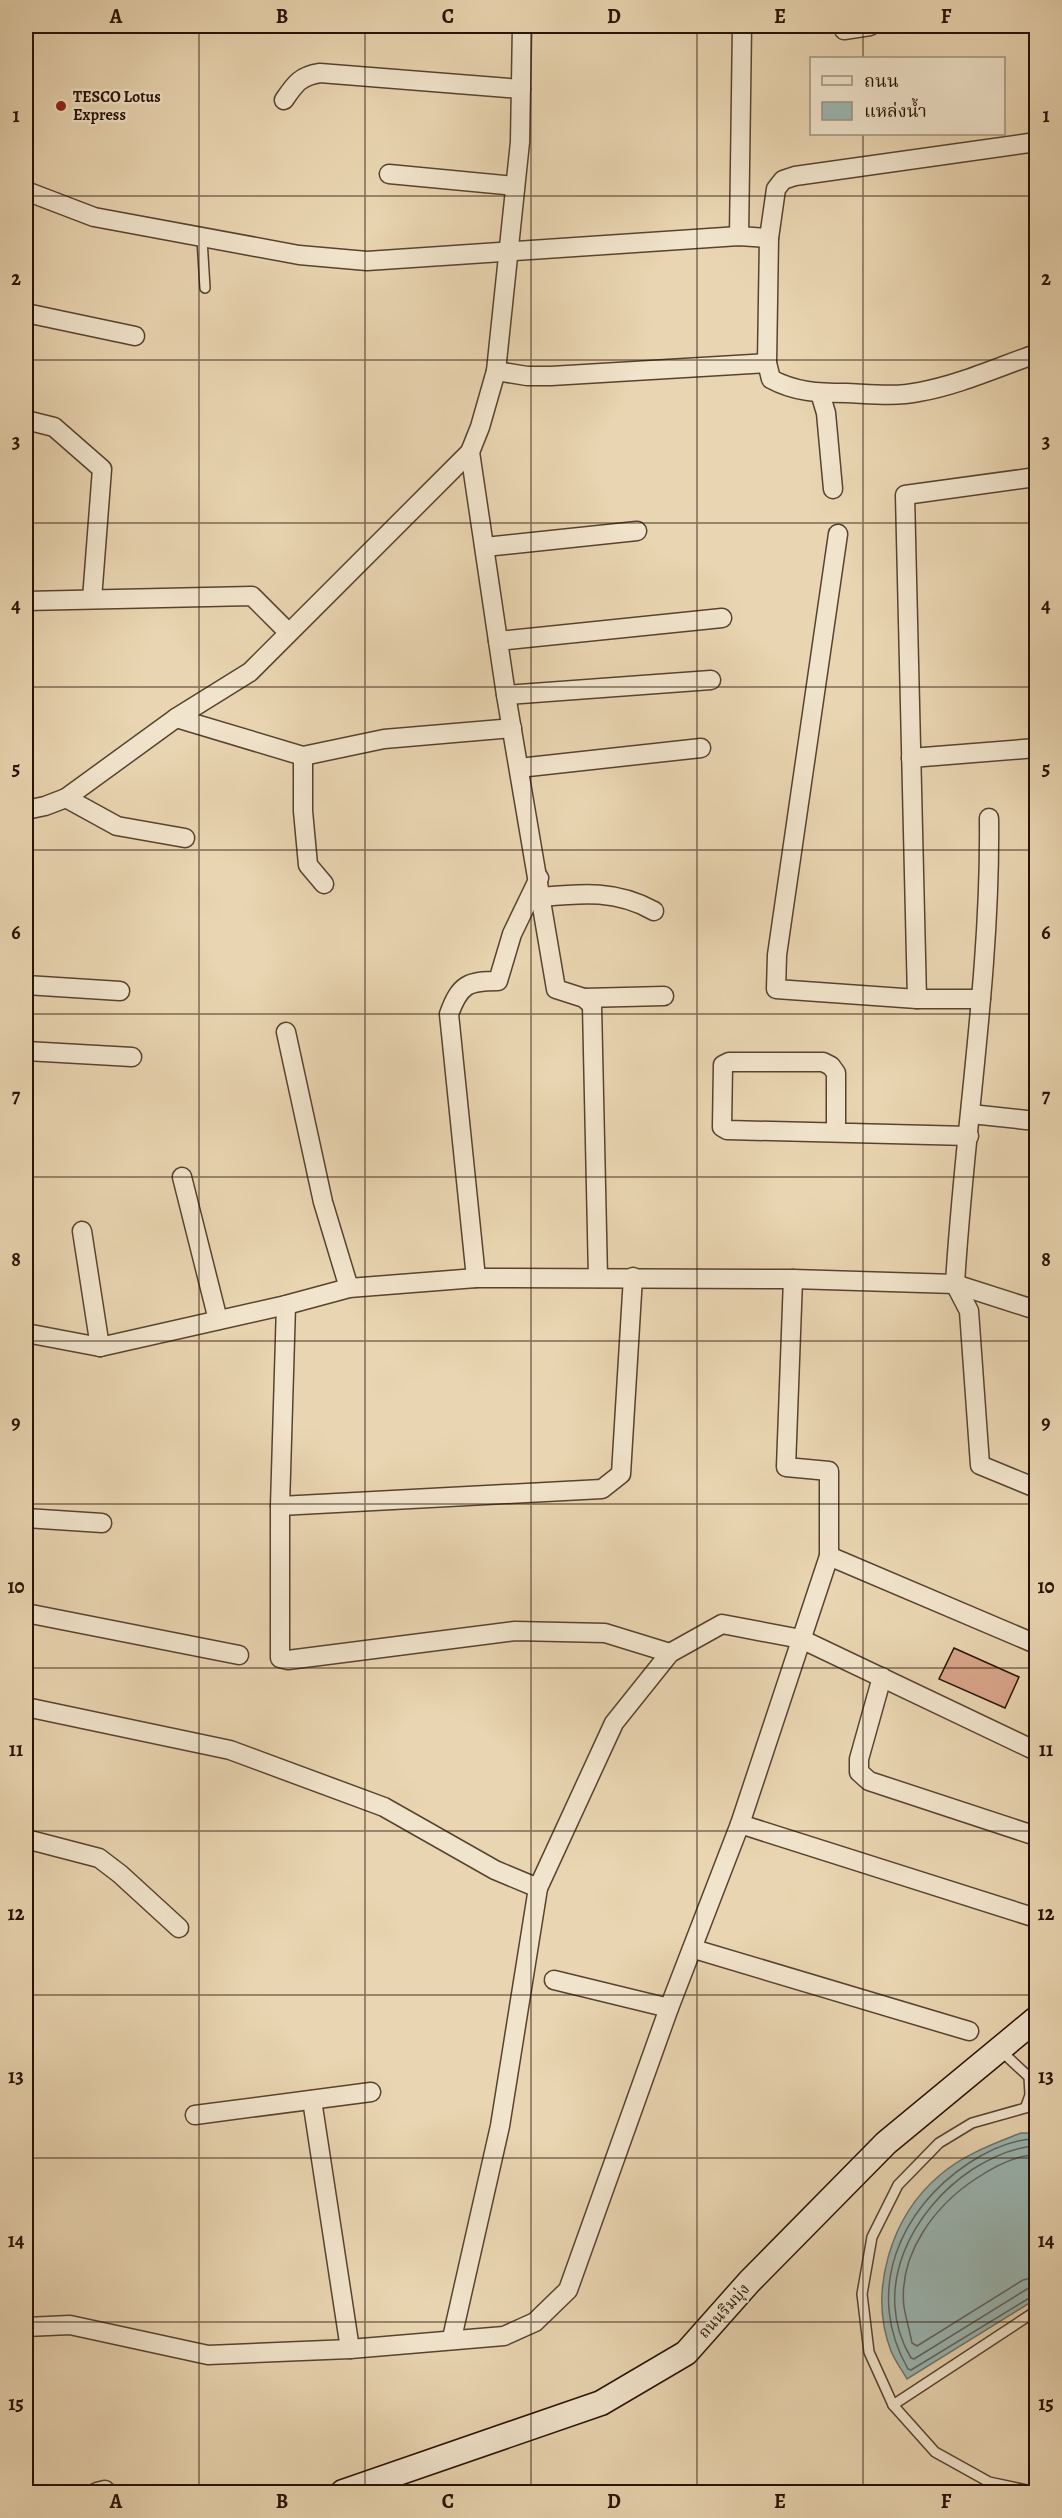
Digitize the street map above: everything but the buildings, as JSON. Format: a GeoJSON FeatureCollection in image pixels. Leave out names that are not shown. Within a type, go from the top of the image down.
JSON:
{"type":"FeatureCollection","features":[{"type":"Feature","properties":{"kind":"main road","name":"ถนนริมบุ่ง"},"geometry":{"type":"LineString","coordinates":[[343,2493],[601,2403],[686,2353],[749,2282],[886,2143],[999,2049],[1030,2027]]}},
{"type":"Feature","properties":{"kind":"street"},"geometry":{"type":"LineString","coordinates":[[26,810],[66,798],[176,718],[250,672],[470,452],[480,427],[496,371],[515,186],[522,26]]}},
{"type":"Feature","properties":{"kind":"street"},"geometry":{"type":"LineString","coordinates":[[739,236],[742,26]]}},
{"type":"Feature","properties":{"kind":"street"},"geometry":{"type":"LineString","coordinates":[[843,26],[844,30],[870,26]]}},
{"type":"Feature","properties":{"kind":"street"},"geometry":{"type":"LineString","coordinates":[[284,100],[295,83],[305,75],[320,73],[521,88]]}},
{"type":"Feature","properties":{"kind":"street"},"geometry":{"type":"LineString","coordinates":[[1036,142],[795,176],[783,180],[776,189],[769,238],[767,363],[771,379],[790,389],[820,393],[919,392],[1036,354]]}},
{"type":"Feature","properties":{"kind":"street"},"geometry":{"type":"LineString","coordinates":[[389,174],[515,186]]}},
{"type":"Feature","properties":{"kind":"street"},"geometry":{"type":"LineString","coordinates":[[26,191],[94,218],[299,255],[367,261],[739,236],[769,238]]}},
{"type":"Feature","properties":{"kind":"street"},"geometry":{"type":"LineString","coordinates":[[26,313],[135,336]]}},
{"type":"Feature","properties":{"kind":"street"},"geometry":{"type":"LineString","coordinates":[[496,371],[527,376],[551,376],[767,363]]}},
{"type":"Feature","properties":{"kind":"street"},"geometry":{"type":"LineString","coordinates":[[820,393],[826,413],[833,489]]}},
{"type":"Feature","properties":{"kind":"street"},"geometry":{"type":"LineString","coordinates":[[26,420],[54,427],[102,469],[92,599]]}},
{"type":"Feature","properties":{"kind":"street"},"geometry":{"type":"LineString","coordinates":[[470,452],[506,694],[556,989],[584,998],[664,996]]}},
{"type":"Feature","properties":{"kind":"street"},"geometry":{"type":"LineString","coordinates":[[917,999],[905,495],[1036,477]]}},
{"type":"Feature","properties":{"kind":"street"},"geometry":{"type":"LineString","coordinates":[[485,548],[638,531]]}},
{"type":"Feature","properties":{"kind":"street"},"geometry":{"type":"LineString","coordinates":[[838,534],[777,955],[776,989],[917,999],[981,999]]}},
{"type":"Feature","properties":{"kind":"street"},"geometry":{"type":"LineString","coordinates":[[26,601],[252,597],[288,632]]}},
{"type":"Feature","properties":{"kind":"street"},"geometry":{"type":"LineString","coordinates":[[498,641],[722,618]]}},
{"type":"Feature","properties":{"kind":"street"},"geometry":{"type":"LineString","coordinates":[[506,694],[711,680]]}},
{"type":"Feature","properties":{"kind":"street"},"geometry":{"type":"LineString","coordinates":[[176,718],[303,756],[384,739],[512,728]]}},
{"type":"Feature","properties":{"kind":"street"},"geometry":{"type":"LineString","coordinates":[[519,768],[701,748]]}},
{"type":"Feature","properties":{"kind":"street"},"geometry":{"type":"LineString","coordinates":[[911,758],[1036,748]]}},
{"type":"Feature","properties":{"kind":"street"},"geometry":{"type":"LineString","coordinates":[[303,756],[303,811],[309,865],[324,884]]}},
{"type":"Feature","properties":{"kind":"street"},"geometry":{"type":"LineString","coordinates":[[66,798],[117,826],[185,838]]}},
{"type":"Feature","properties":{"kind":"street"},"geometry":{"type":"LineString","coordinates":[[989,818],[990,869],[981,999],[955,1284],[969,1311],[980,1465],[1036,1488]]}},
{"type":"Feature","properties":{"kind":"street"},"geometry":{"type":"LineString","coordinates":[[476,1278],[449,1014],[456,995],[473,981],[498,981],[512,934],[539,878]]}},
{"type":"Feature","properties":{"kind":"street"},"geometry":{"type":"LineString","coordinates":[[542,897],[603,893],[636,901],[654,911]]}},
{"type":"Feature","properties":{"kind":"street"},"geometry":{"type":"LineString","coordinates":[[26,985],[120,991]]}},
{"type":"Feature","properties":{"kind":"street"},"geometry":{"type":"LineString","coordinates":[[584,998],[592,1005],[598,1278]]}},
{"type":"Feature","properties":{"kind":"street"},"geometry":{"type":"LineString","coordinates":[[286,1032],[324,1202],[349,1288]]}},
{"type":"Feature","properties":{"kind":"street"},"geometry":{"type":"LineString","coordinates":[[26,1051],[132,1057]]}},
{"type":"Feature","properties":{"kind":"street"},"geometry":{"type":"LineString","coordinates":[[836,1132],[836,1073],[831,1066],[823,1062],[729,1062],[723,1065],[722,1127],[727,1130],[969,1136]]}},
{"type":"Feature","properties":{"kind":"street"},"geometry":{"type":"LineString","coordinates":[[971,1114],[1036,1121]]}},
{"type":"Feature","properties":{"kind":"street"},"geometry":{"type":"LineString","coordinates":[[182,1177],[218,1320]]}},
{"type":"Feature","properties":{"kind":"street"},"geometry":{"type":"LineString","coordinates":[[82,1231],[100,1347]]}},
{"type":"Feature","properties":{"kind":"street"},"geometry":{"type":"LineString","coordinates":[[280,1506],[602,1489],[621,1474],[633,1277]]}},
{"type":"Feature","properties":{"kind":"street"},"geometry":{"type":"LineString","coordinates":[[26,1333],[100,1347],[286,1305],[349,1288],[476,1278],[793,1279],[955,1284],[1036,1310]]}},
{"type":"Feature","properties":{"kind":"street"},"geometry":{"type":"LineString","coordinates":[[26,2327],[70,2325],[208,2355],[350,2349],[452,2338],[504,2336],[535,2322],[568,2290],[669,2008],[694,1949],[740,1824],[829,1556],[829,1471],[786,1467],[793,1279]]}},
{"type":"Feature","properties":{"kind":"street"},"geometry":{"type":"LineString","coordinates":[[286,1305],[280,1506],[280,1658],[288,1660],[515,1631],[605,1633],[670,1653]]}},
{"type":"Feature","properties":{"kind":"street"},"geometry":{"type":"LineString","coordinates":[[26,1518],[102,1523]]}},
{"type":"Feature","properties":{"kind":"street"},"geometry":{"type":"LineString","coordinates":[[829,1556],[1036,1644]]}},
{"type":"Feature","properties":{"kind":"street"},"geometry":{"type":"LineString","coordinates":[[26,1613],[239,1655]]}},
{"type":"Feature","properties":{"kind":"street"},"geometry":{"type":"LineString","coordinates":[[452,2338],[500,2126],[538,1888],[614,1723],[670,1653],[722,1624],[801,1639],[1036,1751]]}},
{"type":"Feature","properties":{"kind":"street"},"geometry":{"type":"LineString","coordinates":[[882,1677],[859,1759],[859,1772],[869,1781],[1036,1836]]}},
{"type":"Feature","properties":{"kind":"street"},"geometry":{"type":"LineString","coordinates":[[26,1707],[230,1750],[384,1807],[495,1870],[538,1888]]}},
{"type":"Feature","properties":{"kind":"street"},"geometry":{"type":"LineString","coordinates":[[740,1824],[1036,1918]]}},
{"type":"Feature","properties":{"kind":"street"},"geometry":{"type":"LineString","coordinates":[[26,1839],[99,1858],[179,1928]]}},
{"type":"Feature","properties":{"kind":"street"},"geometry":{"type":"LineString","coordinates":[[694,1949],[969,2031]]}},
{"type":"Feature","properties":{"kind":"street"},"geometry":{"type":"LineString","coordinates":[[554,1980],[669,2008]]}},
{"type":"Feature","properties":{"kind":"street"},"geometry":{"type":"LineString","coordinates":[[195,2115],[371,2092]]}},
{"type":"Feature","properties":{"kind":"street"},"geometry":{"type":"LineString","coordinates":[[312,2100],[350,2349]]}},
{"type":"Feature","properties":{"kind":"lane"},"geometry":{"type":"LineString","coordinates":[[202,239],[205,288]]}},
{"type":"Feature","properties":{"kind":"lane"},"geometry":{"type":"LineString","coordinates":[[999,2049],[1029,2077],[1030,2095],[1026,2106]]}},
{"type":"Feature","properties":{"kind":"lane"},"geometry":{"type":"LineString","coordinates":[[1036,2105],[972,2123],[939,2144],[898,2185],[872,2237],[862,2295],[869,2352],[893,2405],[935,2452],[989,2482],[1036,2492]]}},
{"type":"Feature","properties":{"kind":"lane"},"geometry":{"type":"LineString","coordinates":[[893,2405],[1036,2312]]}},
{"type":"Feature","properties":{"kind":"water"},"geometry":{"type":"Polygon","coordinates":[[[1021,2133],[1036,2133],[1036,2299],[907,2379],[891,2351],[884,2328],[882,2304],[883,2280],[888,2256],[897,2233],[908,2211],[940,2175],[968,2156],[1021,2133]]]}},
{"type":"Feature","properties":{"kind":"place","name":"TESCO Lotus Express"},"geometry":{"type":"Point","coordinates":[61,106]}}]}
